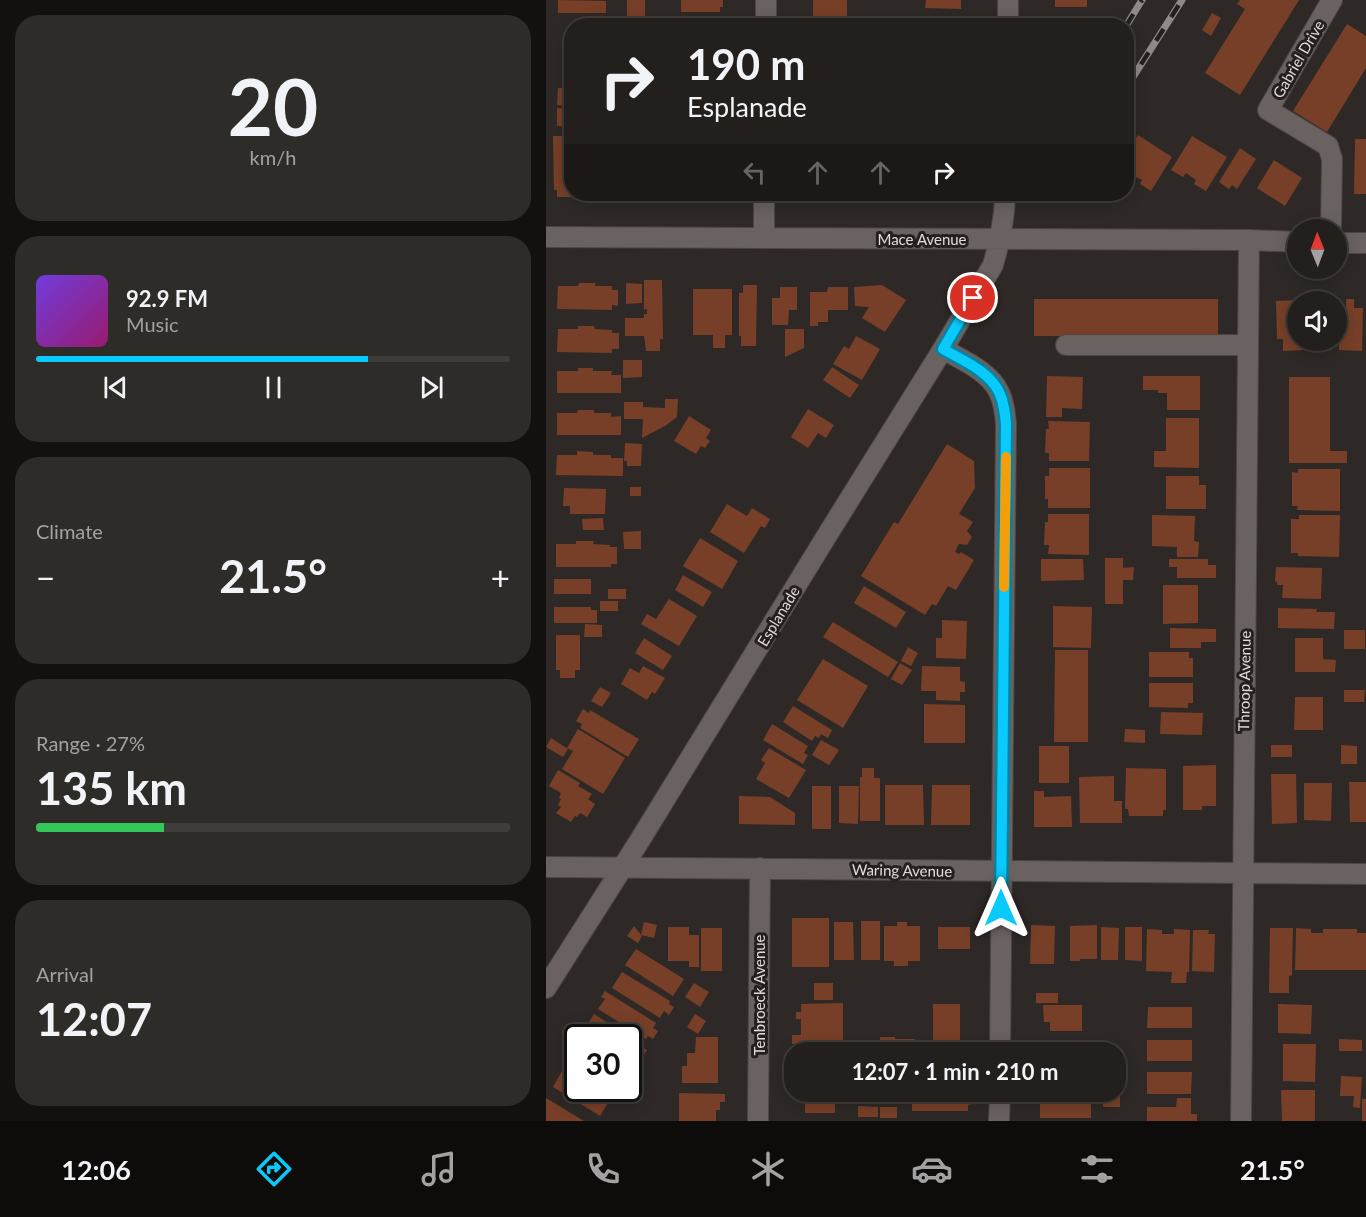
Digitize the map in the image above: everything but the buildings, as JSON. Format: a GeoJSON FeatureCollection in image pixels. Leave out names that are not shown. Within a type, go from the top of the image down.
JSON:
{"type":"FeatureCollection","features":[{"type":"Feature","properties":{"kind":"street"},"geometry":{"type":"LineString","coordinates":[[765,18],[766,0]]}},
{"type":"Feature","properties":{"kind":"street"},"geometry":{"type":"LineString","coordinates":[[1008,0],[1008,18]]}},
{"type":"Feature","properties":{"kind":"street","name":"Gabriel Drive"},"geometry":{"type":"LineString","coordinates":[[1331,219],[1332,159],[1328,146],[1268,110],[1332,0]]}},
{"type":"Feature","properties":{"kind":"street"},"geometry":{"type":"LineString","coordinates":[[764,201],[764,237]]}},
{"type":"Feature","properties":{"kind":"street","name":"Esplanade"},"geometry":{"type":"LineString","coordinates":[[546,988],[640,840],[993,265],[1000,239],[1005,201]]}},
{"type":"Feature","properties":{"kind":"street","name":"Mace Avenue"},"geometry":{"type":"LineString","coordinates":[[546,237],[1287,242]]}},
{"type":"Feature","properties":{"kind":"street","name":"Throop Avenue"},"geometry":{"type":"LineString","coordinates":[[1240,1121],[1249,240]]}},
{"type":"Feature","properties":{"kind":"street"},"geometry":{"type":"LineString","coordinates":[[1347,243],[1366,243]]}},
{"type":"Feature","properties":{"kind":"street"},"geometry":{"type":"LineString","coordinates":[[1066,345],[1248,345]]}},
{"type":"Feature","properties":{"kind":"street"},"geometry":{"type":"LineString","coordinates":[[943,349],[982,372],[993,382],[1000,393],[1006,424],[1000,1042]]}},
{"type":"Feature","properties":{"kind":"street","name":"Waring Avenue"},"geometry":{"type":"LineString","coordinates":[[546,867],[1366,874]]}},
{"type":"Feature","properties":{"kind":"street","name":"Tenbroeck Avenue"},"geometry":{"type":"LineString","coordinates":[[758,1121],[760,868]]}},
{"type":"Feature","properties":{"kind":"street"},"geometry":{"type":"LineString","coordinates":[[999,1121],[1000,1102]]}},
{"type":"Feature","properties":{"kind":"railway"},"geometry":{"type":"LineString","coordinates":[[1131,18],[1142,0]]}},
{"type":"Feature","properties":{"kind":"railway"},"geometry":{"type":"LineString","coordinates":[[1134,75],[1182,0]]}},
{"type":"Feature","properties":{"kind":"slow traffic"},"geometry":{"type":"LineString","coordinates":[[1004,587],[1006,457]]}},
{"type":"Feature","properties":{"kind":"route"},"geometry":{"type":"LineString","coordinates":[[973,298],[943,349],[982,372],[993,382],[1000,393],[1006,424],[1001,908]]}}]}
